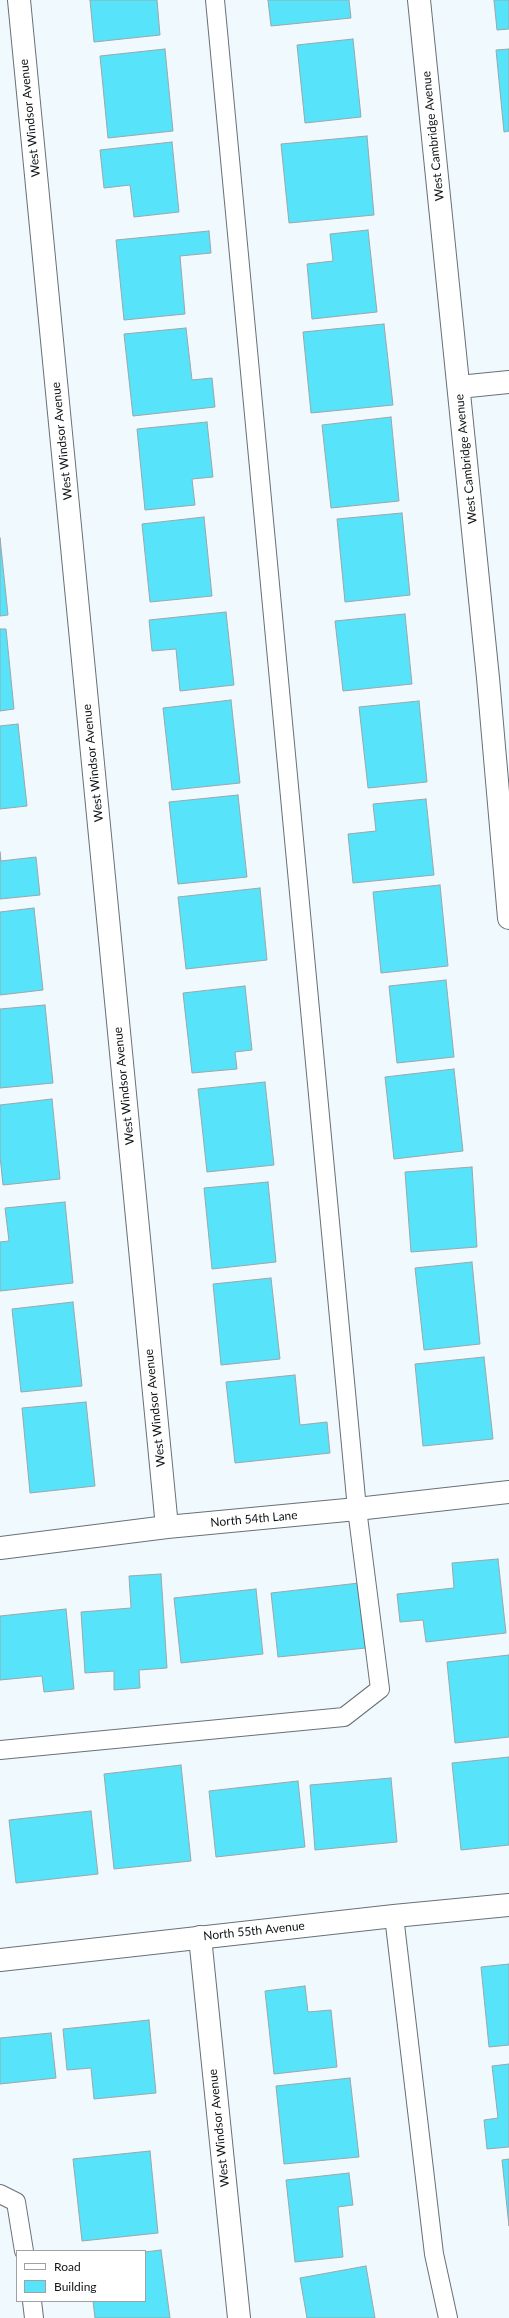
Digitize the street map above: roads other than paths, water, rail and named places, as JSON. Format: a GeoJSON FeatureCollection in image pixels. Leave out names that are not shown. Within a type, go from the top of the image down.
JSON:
{"type":"FeatureCollection","features":[{"type":"Feature","properties":{"kind":"street","name":"West Windsor Avenue"},"geometry":{"type":"LineString","coordinates":[[19,0],[167,1527]]}},
{"type":"Feature","properties":{"kind":"street","name":"West Cambridge Avenue"},"geometry":{"type":"LineString","coordinates":[[419,0],[459,387],[509,918]]}},
{"type":"Feature","properties":{"kind":"street"},"geometry":{"type":"LineString","coordinates":[[459,387],[509,382]]}},
{"type":"Feature","properties":{"kind":"street","name":"North 54th Lane"},"geometry":{"type":"LineString","coordinates":[[0,1548],[167,1527],[357,1509],[509,1492]]}},
{"type":"Feature","properties":{"kind":"street","name":"North 55th Avenue"},"geometry":{"type":"LineString","coordinates":[[0,1960],[394,1916],[509,1905]]}},
{"type":"Feature","properties":{"kind":"street","name":"West Windsor Avenue"},"geometry":{"type":"LineString","coordinates":[[200,1938],[239,2318]]}},
{"type":"Feature","properties":{"kind":"lane"},"geometry":{"type":"LineString","coordinates":[[0,1750],[344,1717],[380,1689],[357,1509],[215,0]]}},
{"type":"Feature","properties":{"kind":"lane"},"geometry":{"type":"LineString","coordinates":[[394,1916],[434,2254],[448,2318]]}},
{"type":"Feature","properties":{"kind":"lane"},"geometry":{"type":"LineString","coordinates":[[0,2194],[16,2202],[24,2250]]}},
{"type":"Feature","properties":{"kind":"lane"},"geometry":{"type":"LineString","coordinates":[[32,2302],[34,2318]]}}]}
